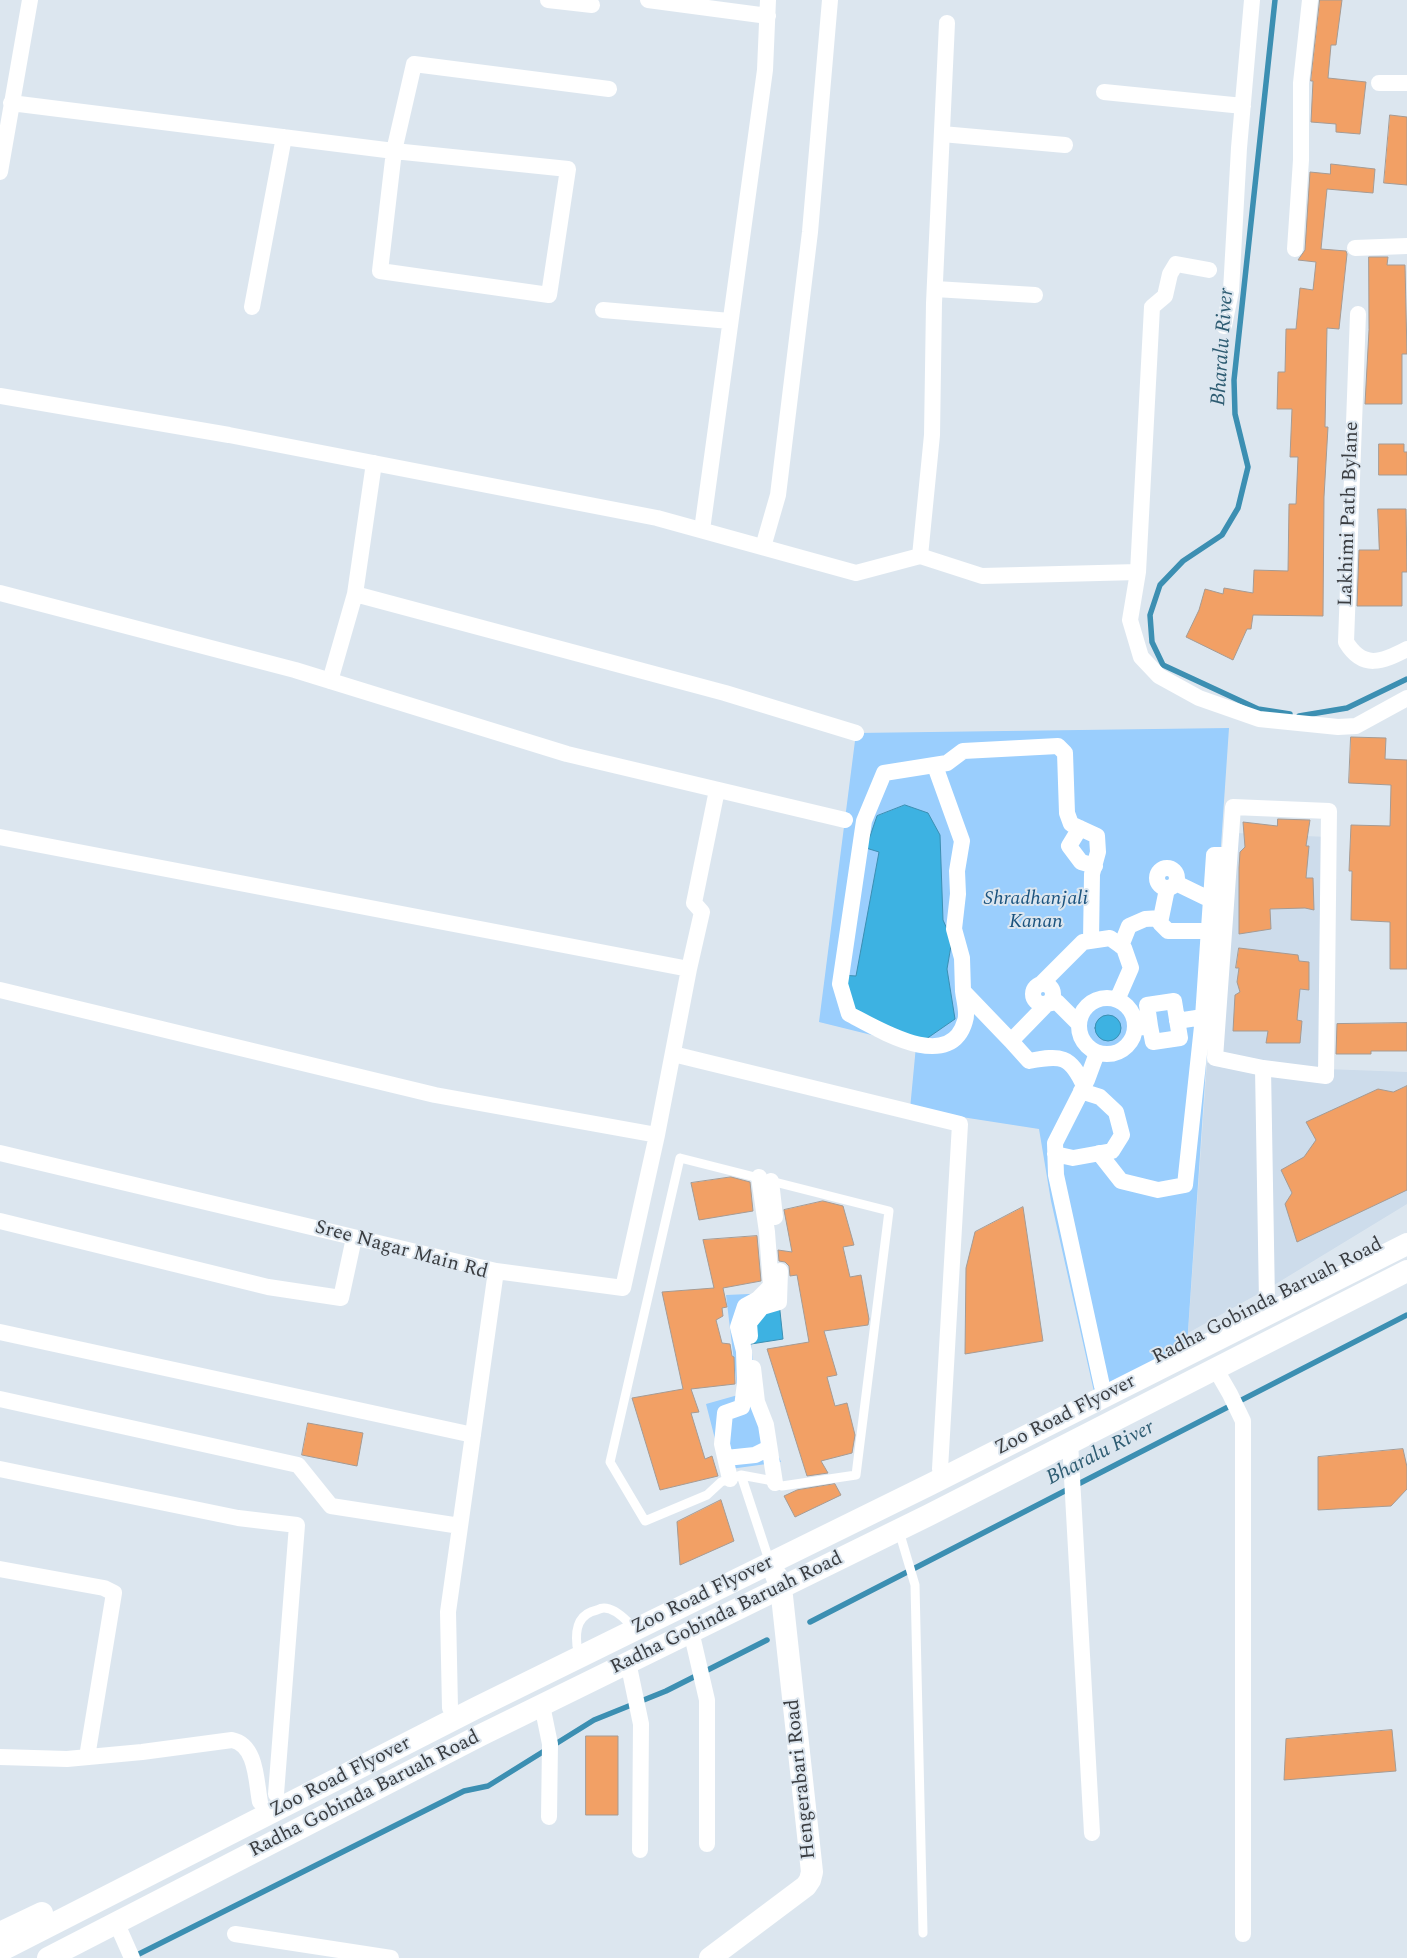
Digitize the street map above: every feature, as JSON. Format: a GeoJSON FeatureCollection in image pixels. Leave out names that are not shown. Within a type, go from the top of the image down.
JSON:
{"type":"FeatureCollection","features":[{"type":"Feature","properties":{"kind":"main road","name":"Radha Gobinda Baruah Road"},"geometry":{"type":"LineString","coordinates":[[0,1933],[268,1798],[940,1468],[1407,1230]]}},
{"type":"Feature","properties":{"kind":"main road","name":"Zoo Road Flyover"},"geometry":{"type":"LineString","coordinates":[[0,1951],[476,1708],[899,1500],[1407,1244]]}},
{"type":"Feature","properties":{"kind":"main road","name":"Zoo Road Flyover"},"geometry":{"type":"LineString","coordinates":[[20,1958],[482,1720],[1216,1357],[1407,1258]]}},
{"type":"Feature","properties":{"kind":"main road","name":"Radha Gobinda Baruah Road"},"geometry":{"type":"LineString","coordinates":[[48,1958],[542,1705],[899,1530],[1407,1271]]}},
{"type":"Feature","properties":{"kind":"main road","name":"Hengerabari Road"},"geometry":{"type":"LineString","coordinates":[[710,1958],[806,1886],[812,1872],[781,1587],[767,1554]]}},
{"type":"Feature","properties":{"kind":"street"},"geometry":{"type":"LineString","coordinates":[[0,172],[3,131],[11,103],[30,0]]}},
{"type":"Feature","properties":{"kind":"street"},"geometry":{"type":"LineString","coordinates":[[548,0],[592,5]]}},
{"type":"Feature","properties":{"kind":"street"},"geometry":{"type":"LineString","coordinates":[[648,0],[768,8],[765,70],[702,530]]}},
{"type":"Feature","properties":{"kind":"street"},"geometry":{"type":"LineString","coordinates":[[763,547],[778,495],[810,232],[830,0]]}},
{"type":"Feature","properties":{"kind":"street"},"geometry":{"type":"LineString","coordinates":[[1224,326],[1231,291],[1252,0]]}},
{"type":"Feature","properties":{"kind":"street"},"geometry":{"type":"LineString","coordinates":[[1295,249],[1301,160],[1301,83],[1310,0]]}},
{"type":"Feature","properties":{"kind":"street"},"geometry":{"type":"LineString","coordinates":[[920,556],[932,435],[935,289],[947,23]]}},
{"type":"Feature","properties":{"kind":"street"},"geometry":{"type":"LineString","coordinates":[[11,103],[394,151],[568,169],[549,295],[380,271],[394,151],[414,64],[609,89]]}},
{"type":"Feature","properties":{"kind":"street"},"geometry":{"type":"LineString","coordinates":[[1379,83],[1407,83]]}},
{"type":"Feature","properties":{"kind":"street"},"geometry":{"type":"LineString","coordinates":[[1104,92],[1243,106]]}},
{"type":"Feature","properties":{"kind":"street"},"geometry":{"type":"LineString","coordinates":[[942,134],[1065,145]]}},
{"type":"Feature","properties":{"kind":"street"},"geometry":{"type":"LineString","coordinates":[[252,307],[284,137]]}},
{"type":"Feature","properties":{"kind":"street"},"geometry":{"type":"LineString","coordinates":[[1355,248],[1407,246]]}},
{"type":"Feature","properties":{"kind":"street"},"geometry":{"type":"LineString","coordinates":[[1209,270],[1176,264],[1170,274],[1165,296],[1152,307],[1138,572],[1130,620],[1141,657],[1159,676],[1199,698],[1259,719],[1338,727],[1356,726],[1407,698]]}},
{"type":"Feature","properties":{"kind":"street"},"geometry":{"type":"LineString","coordinates":[[935,289],[1035,295]]}},
{"type":"Feature","properties":{"kind":"street"},"geometry":{"type":"LineString","coordinates":[[603,310],[730,321]]}},
{"type":"Feature","properties":{"kind":"street","name":"Lakhimi Path Bylane"},"geometry":{"type":"LineString","coordinates":[[1358,314],[1346,642],[1351,651],[1360,659],[1380,662],[1407,649]]}},
{"type":"Feature","properties":{"kind":"street"},"geometry":{"type":"LineString","coordinates":[[0,396],[229,435],[657,518],[856,573],[920,556],[982,576],[1138,572]]}},
{"type":"Feature","properties":{"kind":"street"},"geometry":{"type":"LineString","coordinates":[[330,681],[355,594],[374,463]]}},
{"type":"Feature","properties":{"kind":"street"},"geometry":{"type":"LineString","coordinates":[[0,593],[295,670],[567,754],[845,820]]}},
{"type":"Feature","properties":{"kind":"street"},"geometry":{"type":"LineString","coordinates":[[355,594],[725,693],[856,733]]}},
{"type":"Feature","properties":{"kind":"street"},"geometry":{"type":"LineString","coordinates":[[935,766],[962,841],[957,871],[958,894],[954,929],[962,958],[966,1020],[958,1035],[949,1042],[937,1047],[918,1045],[894,1037],[849,1014],[840,984],[864,822],[884,773],[947,763],[963,752],[1058,746],[1065,753],[1068,813],[1072,824],[1097,836],[1098,852],[1092,874],[1091,941]]}},
{"type":"Feature","properties":{"kind":"street"},"geometry":{"type":"LineString","coordinates":[[496,1271],[623,1288],[657,1135],[688,969],[702,912],[694,903],[717,790]]}},
{"type":"Feature","properties":{"kind":"street"},"geometry":{"type":"LineString","coordinates":[[1232,807],[1330,811],[1326,1076],[1263,1068],[1215,1058],[1232,807]]}},
{"type":"Feature","properties":{"kind":"street"},"geometry":{"type":"LineString","coordinates":[[1080,828],[1068,846],[1081,862],[1095,866]]}},
{"type":"Feature","properties":{"kind":"street"},"geometry":{"type":"LineString","coordinates":[[0,837],[688,969]]}},
{"type":"Feature","properties":{"kind":"street"},"geometry":{"type":"LineString","coordinates":[[1099,1153],[1121,1181],[1158,1190],[1185,1185],[1203,1017],[1214,855],[1229,855]]}},
{"type":"Feature","properties":{"kind":"street"},"geometry":{"type":"LineString","coordinates":[[1209,931],[1168,931],[1160,923],[1171,886],[1211,900]]}},
{"type":"Feature","properties":{"kind":"street"},"geometry":{"type":"LineString","coordinates":[[1121,946],[1129,926],[1145,919],[1161,918]]}},
{"type":"Feature","properties":{"kind":"street"},"geometry":{"type":"LineString","coordinates":[[1011,1041],[1049,996],[1082,942],[1110,938],[1124,948],[1131,968],[1117,1000]]}},
{"type":"Feature","properties":{"kind":"street"},"geometry":{"type":"LineString","coordinates":[[0,990],[435,1095],[657,1135]]}},
{"type":"Feature","properties":{"kind":"street"},"geometry":{"type":"LineString","coordinates":[[963,991],[1029,1061],[1047,1058],[1065,1059],[1077,1070],[1083,1088],[1100,1097],[1116,1112],[1122,1135],[1112,1151],[1073,1158],[1055,1154]]}},
{"type":"Feature","properties":{"kind":"street"},"geometry":{"type":"LineString","coordinates":[[1049,996],[1079,1024]]}},
{"type":"Feature","properties":{"kind":"street"},"geometry":{"type":"LineString","coordinates":[[1079,1024],[1081,1015],[1093,1001],[1102,998],[1117,1000],[1128,1007],[1143,1027],[1153,1042],[1180,1038],[1174,1001],[1147,1005],[1143,1027],[1130,1044],[1115,1054],[1097,1053],[1083,1042],[1079,1024]]}},
{"type":"Feature","properties":{"kind":"street"},"geometry":{"type":"LineString","coordinates":[[1177,1022],[1203,1017]]}},
{"type":"Feature","properties":{"kind":"street"},"geometry":{"type":"LineString","coordinates":[[1097,1053],[1083,1088],[1055,1143],[1055,1154],[1056,1175],[1102,1386]]}},
{"type":"Feature","properties":{"kind":"street"},"geometry":{"type":"LineString","coordinates":[[673,1054],[960,1124],[940,1468]]}},
{"type":"Feature","properties":{"kind":"street"},"geometry":{"type":"LineString","coordinates":[[1263,1068],[1267,1302]]}},
{"type":"Feature","properties":{"kind":"street","name":"Sree Nagar Main Rd"},"geometry":{"type":"LineString","coordinates":[[0,1153],[496,1271],[448,1612],[450,1708]]}},
{"type":"Feature","properties":{"kind":"street"},"geometry":{"type":"LineString","coordinates":[[765,1179],[780,1265],[779,1302],[762,1307],[749,1323],[757,1402],[766,1425],[775,1483]]}},
{"type":"Feature","properties":{"kind":"street"},"geometry":{"type":"LineString","coordinates":[[736,1477],[726,1458],[722,1444],[725,1413],[742,1407],[745,1383],[744,1351],[738,1327],[745,1306],[758,1298],[771,1286],[765,1179]]}},
{"type":"Feature","properties":{"kind":"street"},"geometry":{"type":"LineString","coordinates":[[0,1221],[268,1287],[341,1298],[354,1238]]}},
{"type":"Feature","properties":{"kind":"street"},"geometry":{"type":"LineString","coordinates":[[0,1332],[473,1435]]}},
{"type":"Feature","properties":{"kind":"street"},"geometry":{"type":"LineString","coordinates":[[1216,1368],[1242,1421],[1243,1934]]}},
{"type":"Feature","properties":{"kind":"street"},"geometry":{"type":"LineString","coordinates":[[0,1398],[298,1465],[331,1506],[460,1526]]}},
{"type":"Feature","properties":{"kind":"street"},"geometry":{"type":"LineString","coordinates":[[1070,1442],[1092,1833]]}},
{"type":"Feature","properties":{"kind":"street"},"geometry":{"type":"LineString","coordinates":[[726,1458],[755,1455],[769,1448]]}},
{"type":"Feature","properties":{"kind":"street"},"geometry":{"type":"LineString","coordinates":[[0,1469],[238,1518],[297,1525],[268,1798]]}},
{"type":"Feature","properties":{"kind":"street"},"geometry":{"type":"LineString","coordinates":[[0,1569],[104,1588],[114,1593],[87,1757]]}},
{"type":"Feature","properties":{"kind":"street"},"geometry":{"type":"LineString","coordinates":[[691,1631],[707,1700],[707,1844]]}},
{"type":"Feature","properties":{"kind":"street"},"geometry":{"type":"LineString","coordinates":[[628,1662],[641,1724],[640,1850]]}},
{"type":"Feature","properties":{"kind":"street"},"geometry":{"type":"LineString","coordinates":[[542,1705],[550,1744],[549,1817]]}},
{"type":"Feature","properties":{"kind":"street"},"geometry":{"type":"LineString","coordinates":[[0,1757],[67,1759],[142,1752],[232,1740],[245,1745],[268,1798]]}},
{"type":"Feature","properties":{"kind":"street"},"geometry":{"type":"LineString","coordinates":[[116,1924],[132,1958]]}},
{"type":"Feature","properties":{"kind":"street"},"geometry":{"type":"LineString","coordinates":[[235,1934],[391,1958]]}},
{"type":"Feature","properties":{"kind":"lane"},"geometry":{"type":"LineString","coordinates":[[680,1158],[765,1179],[889,1211],[856,1475],[782,1486],[775,1483],[736,1477],[721,1482],[707,1495],[645,1521],[610,1462],[680,1158]]}},
{"type":"Feature","properties":{"kind":"lane"},"geometry":{"type":"LineString","coordinates":[[736,1477],[767,1554]]}},
{"type":"Feature","properties":{"kind":"lane"},"geometry":{"type":"LineString","coordinates":[[899,1530],[914,1582],[923,1933]]}},
{"type":"Feature","properties":{"kind":"shaded area"},"geometry":{"type":"Polygon","coordinates":[[[905,805],[928,813],[940,835],[943,920],[952,940],[947,969],[955,1019],[916,1046],[855,1010],[839,975],[856,976],[879,852],[866,848],[877,816],[905,805]]]}},
{"type":"Feature","properties":{"kind":"shaded area"},"geometry":{"type":"Polygon","coordinates":[[[1236,833],[1328,837],[1325,1069],[1407,1072],[1407,1204],[1274,1285],[1188,1333],[1207,1063],[1221,1057],[1236,833]]]}},
{"type":"Feature","properties":{"kind":"shaded area"},"geometry":{"type":"Polygon","coordinates":[[[1108,1015],[1117,1019],[1121,1028],[1117,1037],[1108,1041],[1099,1037],[1095,1028],[1099,1019],[1108,1015]]]}},
{"type":"Feature","properties":{"kind":"shaded area"},"geometry":{"type":"Polygon","coordinates":[[[779,1302],[783,1339],[751,1344],[749,1323],[779,1302]]]}},
{"type":"Feature","properties":{"kind":"green space","name":"Shradhanjali Kanan"},"geometry":{"type":"Polygon","coordinates":[[[1229,728],[1186,1360],[1097,1405],[1051,1201],[1039,1129],[910,1109],[916,1046],[819,1022],[856,733],[1229,728]]]}},
{"type":"Feature","properties":{"kind":"green space"},"geometry":{"type":"Polygon","coordinates":[[[771,1293],[749,1323],[757,1402],[781,1462],[723,1470],[706,1404],[738,1395],[726,1295],[771,1293]]]}},
{"type":"Feature","properties":{"kind":"building"},"geometry":{"type":"Polygon","coordinates":[[[1320,0],[1342,0],[1336,45],[1331,45],[1328,78],[1366,82],[1360,134],[1336,132],[1336,124],[1311,122],[1313,81],[1311,81],[1320,0]]]}},
{"type":"Feature","properties":{"kind":"building"},"geometry":{"type":"Polygon","coordinates":[[[1390,115],[1407,117],[1407,185],[1384,183],[1390,115]]]}},
{"type":"Feature","properties":{"kind":"building"},"geometry":{"type":"Polygon","coordinates":[[[1331,164],[1375,169],[1373,193],[1327,189],[1321,249],[1346,251],[1347,254],[1339,329],[1327,328],[1325,427],[1328,427],[1324,497],[1323,616],[1253,615],[1251,629],[1247,629],[1233,660],[1186,637],[1199,610],[1205,589],[1223,594],[1224,588],[1253,593],[1254,570],[1288,571],[1289,504],[1296,504],[1298,457],[1290,457],[1292,409],[1277,409],[1278,372],[1285,372],[1286,329],[1296,329],[1300,288],[1313,290],[1316,262],[1298,260],[1305,250],[1310,172],[1330,174],[1331,164]]]}},
{"type":"Feature","properties":{"kind":"building"},"geometry":{"type":"Polygon","coordinates":[[[1369,257],[1388,257],[1387,265],[1405,265],[1407,354],[1402,354],[1402,404],[1365,404],[1369,330],[1369,257]]]}},
{"type":"Feature","properties":{"kind":"building"},"geometry":{"type":"Polygon","coordinates":[[[1379,444],[1404,444],[1404,452],[1407,452],[1407,475],[1379,475],[1379,444]]]}},
{"type":"Feature","properties":{"kind":"building"},"geometry":{"type":"Polygon","coordinates":[[[1378,509],[1406,509],[1407,572],[1402,572],[1402,606],[1357,606],[1359,550],[1379,550],[1378,509]]]}},
{"type":"Feature","properties":{"kind":"building"},"geometry":{"type":"Polygon","coordinates":[[[1351,737],[1386,738],[1385,759],[1407,760],[1407,969],[1390,969],[1390,922],[1351,920],[1352,871],[1349,871],[1351,825],[1390,826],[1391,785],[1349,783],[1351,737]]]}},
{"type":"Feature","properties":{"kind":"building"},"geometry":{"type":"Polygon","coordinates":[[[1278,819],[1310,820],[1306,846],[1309,846],[1306,878],[1313,878],[1314,910],[1305,908],[1270,909],[1271,929],[1239,934],[1240,852],[1245,847],[1243,822],[1277,826],[1278,819]]]}},
{"type":"Feature","properties":{"kind":"building"},"geometry":{"type":"Polygon","coordinates":[[[1239,948],[1298,955],[1299,961],[1309,962],[1309,990],[1300,989],[1297,1020],[1302,1021],[1300,1043],[1266,1043],[1268,1031],[1233,1031],[1235,995],[1240,992],[1237,982],[1239,968],[1236,968],[1239,948]]]}},
{"type":"Feature","properties":{"kind":"building"},"geometry":{"type":"Polygon","coordinates":[[[1407,1023],[1407,1051],[1371,1051],[1371,1054],[1336,1054],[1337,1024],[1407,1023]]]}},
{"type":"Feature","properties":{"kind":"building"},"geometry":{"type":"Polygon","coordinates":[[[1407,1086],[1407,1190],[1297,1242],[1285,1204],[1292,1193],[1281,1170],[1304,1157],[1316,1140],[1306,1122],[1378,1089],[1393,1092],[1407,1086]]]}},
{"type":"Feature","properties":{"kind":"building"},"geometry":{"type":"Polygon","coordinates":[[[731,1177],[750,1182],[753,1211],[699,1220],[691,1183],[731,1177]]]}},
{"type":"Feature","properties":{"kind":"building"},"geometry":{"type":"Polygon","coordinates":[[[823,1201],[843,1206],[854,1245],[843,1247],[850,1277],[861,1275],[869,1319],[868,1325],[824,1331],[837,1375],[827,1377],[835,1406],[847,1403],[855,1435],[852,1453],[821,1461],[828,1473],[807,1476],[767,1349],[809,1342],[797,1275],[790,1276],[789,1266],[785,1262],[779,1261],[778,1250],[792,1252],[784,1210],[823,1201]]]}},
{"type":"Feature","properties":{"kind":"building"},"geometry":{"type":"Polygon","coordinates":[[[1023,1207],[1043,1341],[965,1354],[966,1268],[975,1232],[1023,1207]]]}},
{"type":"Feature","properties":{"kind":"building"},"geometry":{"type":"Polygon","coordinates":[[[757,1236],[761,1281],[723,1288],[727,1307],[722,1308],[723,1316],[716,1320],[722,1343],[730,1344],[732,1356],[734,1357],[735,1384],[691,1389],[699,1412],[691,1413],[705,1459],[712,1456],[718,1476],[660,1490],[632,1398],[683,1389],[662,1292],[714,1288],[703,1240],[757,1236]]]}},
{"type":"Feature","properties":{"kind":"building"},"geometry":{"type":"Polygon","coordinates":[[[308,1423],[363,1433],[357,1466],[302,1455],[308,1423]]]}},
{"type":"Feature","properties":{"kind":"building"},"geometry":{"type":"Polygon","coordinates":[[[1403,1449],[1407,1467],[1407,1489],[1391,1506],[1318,1510],[1318,1457],[1403,1449]]]}},
{"type":"Feature","properties":{"kind":"building"},"geometry":{"type":"Polygon","coordinates":[[[835,1484],[841,1495],[795,1517],[784,1496],[797,1490],[835,1484]]]}},
{"type":"Feature","properties":{"kind":"building"},"geometry":{"type":"Polygon","coordinates":[[[721,1500],[734,1541],[680,1565],[677,1522],[721,1500]]]}},
{"type":"Feature","properties":{"kind":"building"},"geometry":{"type":"Polygon","coordinates":[[[1392,1730],[1396,1771],[1284,1780],[1286,1739],[1392,1730]]]}},
{"type":"Feature","properties":{"kind":"building"},"geometry":{"type":"Polygon","coordinates":[[[586,1736],[618,1736],[618,1815],[586,1815],[586,1736]]]}},
{"type":"Feature","properties":{"kind":"waterway","name":"Bharalu River"},"geometry":{"type":"LineString","coordinates":[[1275,0],[1234,380],[1235,414],[1248,467],[1238,508],[1222,535],[1183,561],[1160,585],[1150,615],[1152,642],[1163,665],[1258,709],[1290,714]]}},
{"type":"Feature","properties":{"kind":"waterway","name":"Bharalu River"},"geometry":{"type":"LineString","coordinates":[[1299,716],[1347,708],[1407,679]]}},
{"type":"Feature","properties":{"kind":"waterway","name":"Bharalu River"},"geometry":{"type":"LineString","coordinates":[[810,1622],[1407,1315]]}},
{"type":"Feature","properties":{"kind":"waterway"},"geometry":{"type":"LineString","coordinates":[[133,1957],[464,1791],[488,1786],[594,1720],[666,1691],[767,1640]]}}]}
